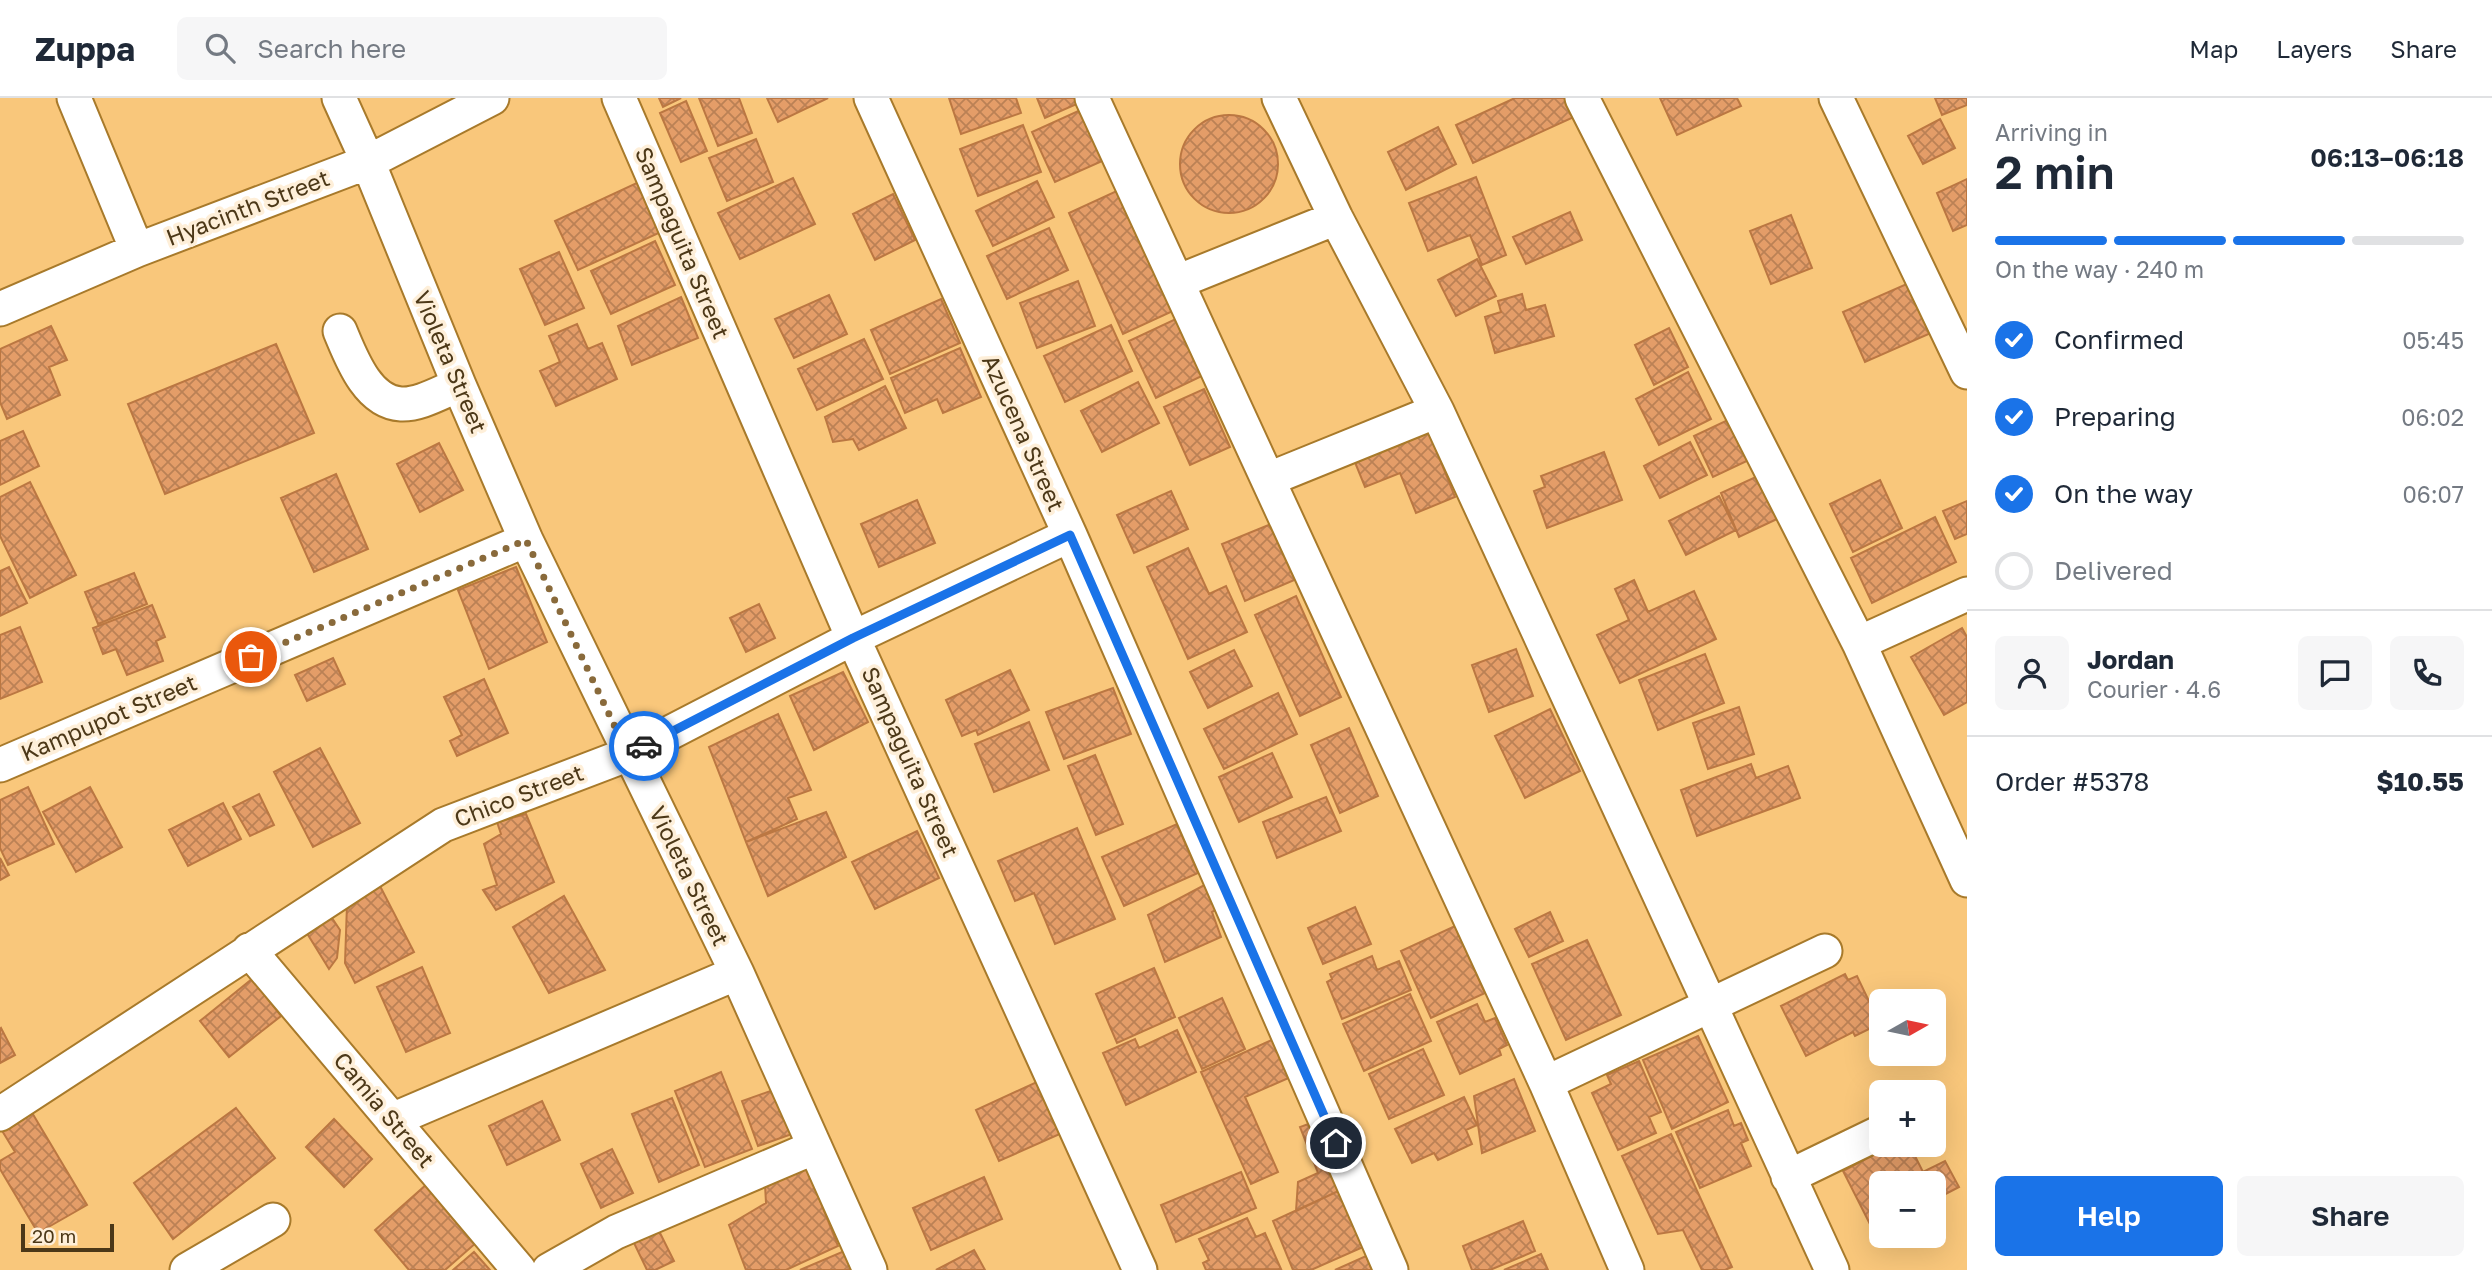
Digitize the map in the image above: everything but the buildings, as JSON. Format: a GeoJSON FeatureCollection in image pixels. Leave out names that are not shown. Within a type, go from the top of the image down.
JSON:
{"type":"FeatureCollection","features":[{"type":"Feature","properties":{"kind":"street"},"geometry":{"type":"LineString","coordinates":[[75,98],[137,250]]}},
{"type":"Feature","properties":{"kind":"street","name":"Violeta Street"},"geometry":{"type":"LineString","coordinates":[[339,98],[368,162],[458,385],[526,540],[737,973],[870,1270]]}},
{"type":"Feature","properties":{"kind":"street","name":"Hyacinth Street"},"geometry":{"type":"LineString","coordinates":[[0,309],[137,250],[368,162],[492,98]]}},
{"type":"Feature","properties":{"kind":"street","name":"Sampaguita Street"},"geometry":{"type":"LineString","coordinates":[[619,98],[853,638],[1140,1270]]}},
{"type":"Feature","properties":{"kind":"street","name":"Azucena Street"},"geometry":{"type":"LineString","coordinates":[[871,98],[1070,535],[1391,1270]]}},
{"type":"Feature","properties":{"kind":"street"},"geometry":{"type":"LineString","coordinates":[[1092,98],[1546,1083],[1627,1270]]}},
{"type":"Feature","properties":{"kind":"street"},"geometry":{"type":"LineString","coordinates":[[1279,98],[1336,218],[1437,411],[1832,1270]]}},
{"type":"Feature","properties":{"kind":"street"},"geometry":{"type":"LineString","coordinates":[[1582,98],[1859,643],[1967,880]]}},
{"type":"Feature","properties":{"kind":"street"},"geometry":{"type":"LineString","coordinates":[[1836,98],[1967,372]]}},
{"type":"Feature","properties":{"kind":"street"},"geometry":{"type":"LineString","coordinates":[[1177,282],[1336,218]]}},
{"type":"Feature","properties":{"kind":"street"},"geometry":{"type":"LineString","coordinates":[[340,331],[356,369],[379,397],[400,404],[421,401],[458,385]]}},
{"type":"Feature","properties":{"kind":"street"},"geometry":{"type":"LineString","coordinates":[[1269,479],[1437,411]]}},
{"type":"Feature","properties":{"kind":"street","name":"Chico Street"},"geometry":{"type":"LineString","coordinates":[[0,1114],[443,825],[628,754],[853,638],[1070,535]]}},
{"type":"Feature","properties":{"kind":"street","name":"Kampupot Street"},"geometry":{"type":"LineString","coordinates":[[0,765],[526,540]]}},
{"type":"Feature","properties":{"kind":"street"},"geometry":{"type":"LineString","coordinates":[[1859,643],[1967,594]]}},
{"type":"Feature","properties":{"kind":"street","name":"Camia Street"},"geometry":{"type":"LineString","coordinates":[[249,950],[519,1270]]}},
{"type":"Feature","properties":{"kind":"street"},"geometry":{"type":"LineString","coordinates":[[1546,1083],[1825,951]]}},
{"type":"Feature","properties":{"kind":"street"},"geometry":{"type":"LineString","coordinates":[[392,1120],[737,973]]}},
{"type":"Feature","properties":{"kind":"street"},"geometry":{"type":"LineString","coordinates":[[1788,1177],[1869,1138]]}},
{"type":"Feature","properties":{"kind":"street"},"geometry":{"type":"LineString","coordinates":[[549,1270],[616,1232],[815,1147]]}},
{"type":"Feature","properties":{"kind":"street"},"geometry":{"type":"LineString","coordinates":[[187,1270],[273,1220]]}},
{"type":"Feature","properties":{"kind":"way so far"},"geometry":{"type":"LineString","coordinates":[[251,657],[526,540],[628,754],[644,746]]}},
{"type":"Feature","properties":{"kind":"route"},"geometry":{"type":"LineString","coordinates":[[644,746],[853,638],[1070,535],[1336,1143]]}}]}
